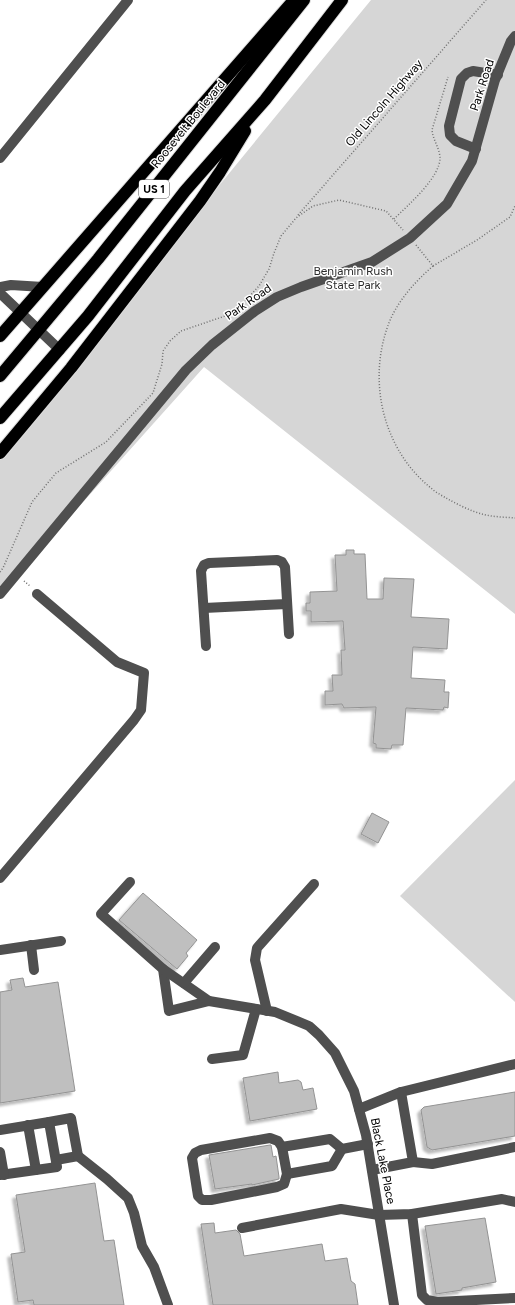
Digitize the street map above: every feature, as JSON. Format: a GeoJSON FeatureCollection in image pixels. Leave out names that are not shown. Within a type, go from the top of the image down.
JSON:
{"type":"FeatureCollection","features":[{"type":"Feature","properties":{"kind":"highway","name":"Roosevelt Boulevard"},"geometry":{"type":"LineString","coordinates":[[0,336],[294,0]]}},
{"type":"Feature","properties":{"kind":"highway","name":"Roosevelt Boulevard"},"geometry":{"type":"LineString","coordinates":[[0,376],[98,259],[304,0]]}},
{"type":"Feature","properties":{"kind":"highway","name":"US 1"},"geometry":{"type":"LineString","coordinates":[[0,418],[60,350],[185,191],[265,100],[342,0]]}},
{"type":"Feature","properties":{"kind":"highway","name":"US 1"},"geometry":{"type":"LineString","coordinates":[[0,453],[71,368],[200,201],[265,100]]}},
{"type":"Feature","properties":{"kind":"street"},"geometry":{"type":"LineString","coordinates":[[0,158],[128,0]]}},
{"type":"Feature","properties":{"kind":"street","name":"Park Road"},"geometry":{"type":"LineString","coordinates":[[0,594],[186,370],[212,345],[254,311],[277,297],[372,262],[410,238],[447,204],[472,161],[498,75],[511,41],[515,36]]}},
{"type":"Feature","properties":{"kind":"street"},"geometry":{"type":"LineString","coordinates":[[476,148],[456,141],[450,135],[449,126],[461,79],[466,73],[474,71],[498,75]]}},
{"type":"Feature","properties":{"kind":"street"},"geometry":{"type":"LineString","coordinates":[[0,287],[11,285],[42,287]]}},
{"type":"Feature","properties":{"kind":"street"},"geometry":{"type":"LineString","coordinates":[[0,293],[60,350]]}},
{"type":"Feature","properties":{"kind":"street"},"geometry":{"type":"LineString","coordinates":[[206,646],[201,571],[204,565],[209,563],[277,560],[282,562],[285,567],[289,634]]}},
{"type":"Feature","properties":{"kind":"street"},"geometry":{"type":"LineString","coordinates":[[0,878],[141,710],[144,673],[117,662],[37,594]]}},
{"type":"Feature","properties":{"kind":"street"},"geometry":{"type":"LineString","coordinates":[[204,608],[287,604]]}},
{"type":"Feature","properties":{"kind":"street"},"geometry":{"type":"LineString","coordinates":[[130,882],[100,914],[163,969],[209,1001]]}},
{"type":"Feature","properties":{"kind":"street"},"geometry":{"type":"LineString","coordinates":[[271,1011],[255,960],[257,948],[314,884]]}},
{"type":"Feature","properties":{"kind":"street"},"geometry":{"type":"LineString","coordinates":[[0,950],[61,941]]}},
{"type":"Feature","properties":{"kind":"street"},"geometry":{"type":"LineString","coordinates":[[31,945],[34,970]]}},
{"type":"Feature","properties":{"kind":"street"},"geometry":{"type":"LineString","coordinates":[[184,983],[215,947]]}},
{"type":"Feature","properties":{"kind":"street"},"geometry":{"type":"LineString","coordinates":[[163,969],[169,1011],[209,1001]]}},
{"type":"Feature","properties":{"kind":"street","name":"Black Lake Place"},"geometry":{"type":"LineString","coordinates":[[209,1001],[271,1011],[309,1026],[335,1053],[354,1091],[368,1144],[394,1305]]}},
{"type":"Feature","properties":{"kind":"street"},"geometry":{"type":"LineString","coordinates":[[212,1059],[243,1055],[256,1009]]}},
{"type":"Feature","properties":{"kind":"street"},"geometry":{"type":"LineString","coordinates":[[359,1109],[401,1092],[515,1064]]}},
{"type":"Feature","properties":{"kind":"street"},"geometry":{"type":"LineString","coordinates":[[401,1092],[413,1162]]}},
{"type":"Feature","properties":{"kind":"street"},"geometry":{"type":"LineString","coordinates":[[0,1130],[71,1118],[78,1156],[128,1198],[134,1213],[142,1246],[154,1267],[168,1305]]}},
{"type":"Feature","properties":{"kind":"street"},"geometry":{"type":"LineString","coordinates":[[0,1152],[2,1175],[57,1167],[49,1122]]}},
{"type":"Feature","properties":{"kind":"street"},"geometry":{"type":"LineString","coordinates":[[28,1125],[36,1170]]}},
{"type":"Feature","properties":{"kind":"street"},"geometry":{"type":"LineString","coordinates":[[270,1138],[278,1141],[282,1147],[287,1174],[284,1184],[277,1187],[211,1200],[202,1200],[198,1196],[192,1158],[195,1153],[201,1150],[270,1138]]}},
{"type":"Feature","properties":{"kind":"street"},"geometry":{"type":"LineString","coordinates":[[282,1147],[330,1139],[342,1149]]}},
{"type":"Feature","properties":{"kind":"street"},"geometry":{"type":"LineString","coordinates":[[287,1174],[332,1166],[342,1149],[368,1144]]}},
{"type":"Feature","properties":{"kind":"street"},"geometry":{"type":"LineString","coordinates":[[372,1170],[413,1162],[432,1164],[515,1147]]}},
{"type":"Feature","properties":{"kind":"street"},"geometry":{"type":"LineString","coordinates":[[56,1160],[78,1156]]}},
{"type":"Feature","properties":{"kind":"street"},"geometry":{"type":"LineString","coordinates":[[242,1228],[340,1210],[379,1215],[412,1214],[502,1199],[515,1202]]}},
{"type":"Feature","properties":{"kind":"street"},"geometry":{"type":"LineString","coordinates":[[412,1214],[422,1295],[427,1300],[437,1302],[515,1298]]}},
{"type":"Feature","properties":{"kind":"path","name":"Old Lincoln Highway"},"geometry":{"type":"LineString","coordinates":[[296,218],[486,0]]}},
{"type":"Feature","properties":{"kind":"path"},"geometry":{"type":"LineString","coordinates":[[394,219],[432,179],[437,171],[440,158],[438,146],[432,130],[448,77]]}},
{"type":"Feature","properties":{"kind":"path"},"geometry":{"type":"LineString","coordinates":[[515,206],[510,217],[477,240],[433,266],[417,280],[403,298],[392,317],[383,342],[379,368],[379,387],[385,419],[396,447],[412,469],[431,488],[456,504],[482,514],[515,518]]}},
{"type":"Feature","properties":{"kind":"path"},"geometry":{"type":"LineString","coordinates":[[413,242],[433,266]]}},
{"type":"Feature","properties":{"kind":"path"},"geometry":{"type":"LineString","coordinates":[[22,578],[37,594]]}},
{"type":"Feature","properties":{"kind":"green space","name":"Benjamin Rush State Park"},"geometry":{"type":"Polygon","coordinates":[[[371,0],[515,0],[515,614],[204,367],[0,595],[0,453],[371,0]]]}},
{"type":"Feature","properties":{"kind":"green space"},"geometry":{"type":"Polygon","coordinates":[[[515,780],[515,1002],[400,896],[515,780]]]}},
{"type":"Feature","properties":{"kind":"building"},"geometry":{"type":"Polygon","coordinates":[[[346,550],[354,550],[354,554],[365,554],[367,599],[383,599],[384,578],[414,579],[411,617],[449,619],[447,649],[413,647],[411,678],[445,680],[444,692],[449,692],[448,708],[444,707],[443,710],[406,708],[403,745],[392,745],[391,749],[376,748],[376,744],[373,743],[376,707],[344,708],[342,704],[325,705],[325,691],[333,691],[332,675],[342,675],[341,650],[345,650],[343,621],[311,622],[311,611],[306,611],[306,603],[310,603],[310,592],[337,591],[335,555],[346,555],[346,550]]]}},
{"type":"Feature","properties":{"kind":"building"},"geometry":{"type":"Polygon","coordinates":[[[372,813],[389,822],[378,843],[361,834],[372,813]]]}},
{"type":"Feature","properties":{"kind":"building"},"geometry":{"type":"Polygon","coordinates":[[[143,893],[197,940],[186,953],[188,956],[177,969],[119,920],[143,893]]]}},
{"type":"Feature","properties":{"kind":"building"},"geometry":{"type":"Polygon","coordinates":[[[23,978],[25,987],[58,982],[75,1091],[0,1103],[0,992],[12,990],[10,980],[23,978]]]}},
{"type":"Feature","properties":{"kind":"building"},"geometry":{"type":"Polygon","coordinates":[[[278,1072],[279,1083],[298,1080],[301,1082],[303,1090],[313,1088],[317,1109],[250,1121],[243,1078],[278,1072]]]}},
{"type":"Feature","properties":{"kind":"building"},"geometry":{"type":"Polygon","coordinates":[[[515,1092],[515,1136],[432,1150],[427,1147],[421,1110],[424,1107],[515,1092]]]}},
{"type":"Feature","properties":{"kind":"building"},"geometry":{"type":"Polygon","coordinates":[[[271,1145],[273,1157],[276,1156],[279,1179],[252,1185],[215,1189],[209,1155],[271,1145]]]}},
{"type":"Feature","properties":{"kind":"building"},"geometry":{"type":"Polygon","coordinates":[[[95,1183],[104,1241],[114,1240],[124,1305],[34,1305],[33,1300],[18,1302],[11,1254],[25,1252],[16,1195],[95,1183]]]}},
{"type":"Feature","properties":{"kind":"building"},"geometry":{"type":"Polygon","coordinates":[[[485,1218],[496,1282],[436,1294],[425,1226],[485,1218]]]}},
{"type":"Feature","properties":{"kind":"building"},"geometry":{"type":"Polygon","coordinates":[[[214,1223],[215,1233],[236,1230],[240,1234],[244,1256],[322,1244],[325,1261],[347,1258],[351,1281],[355,1284],[358,1305],[213,1305],[201,1224],[214,1223]]]}}]}
